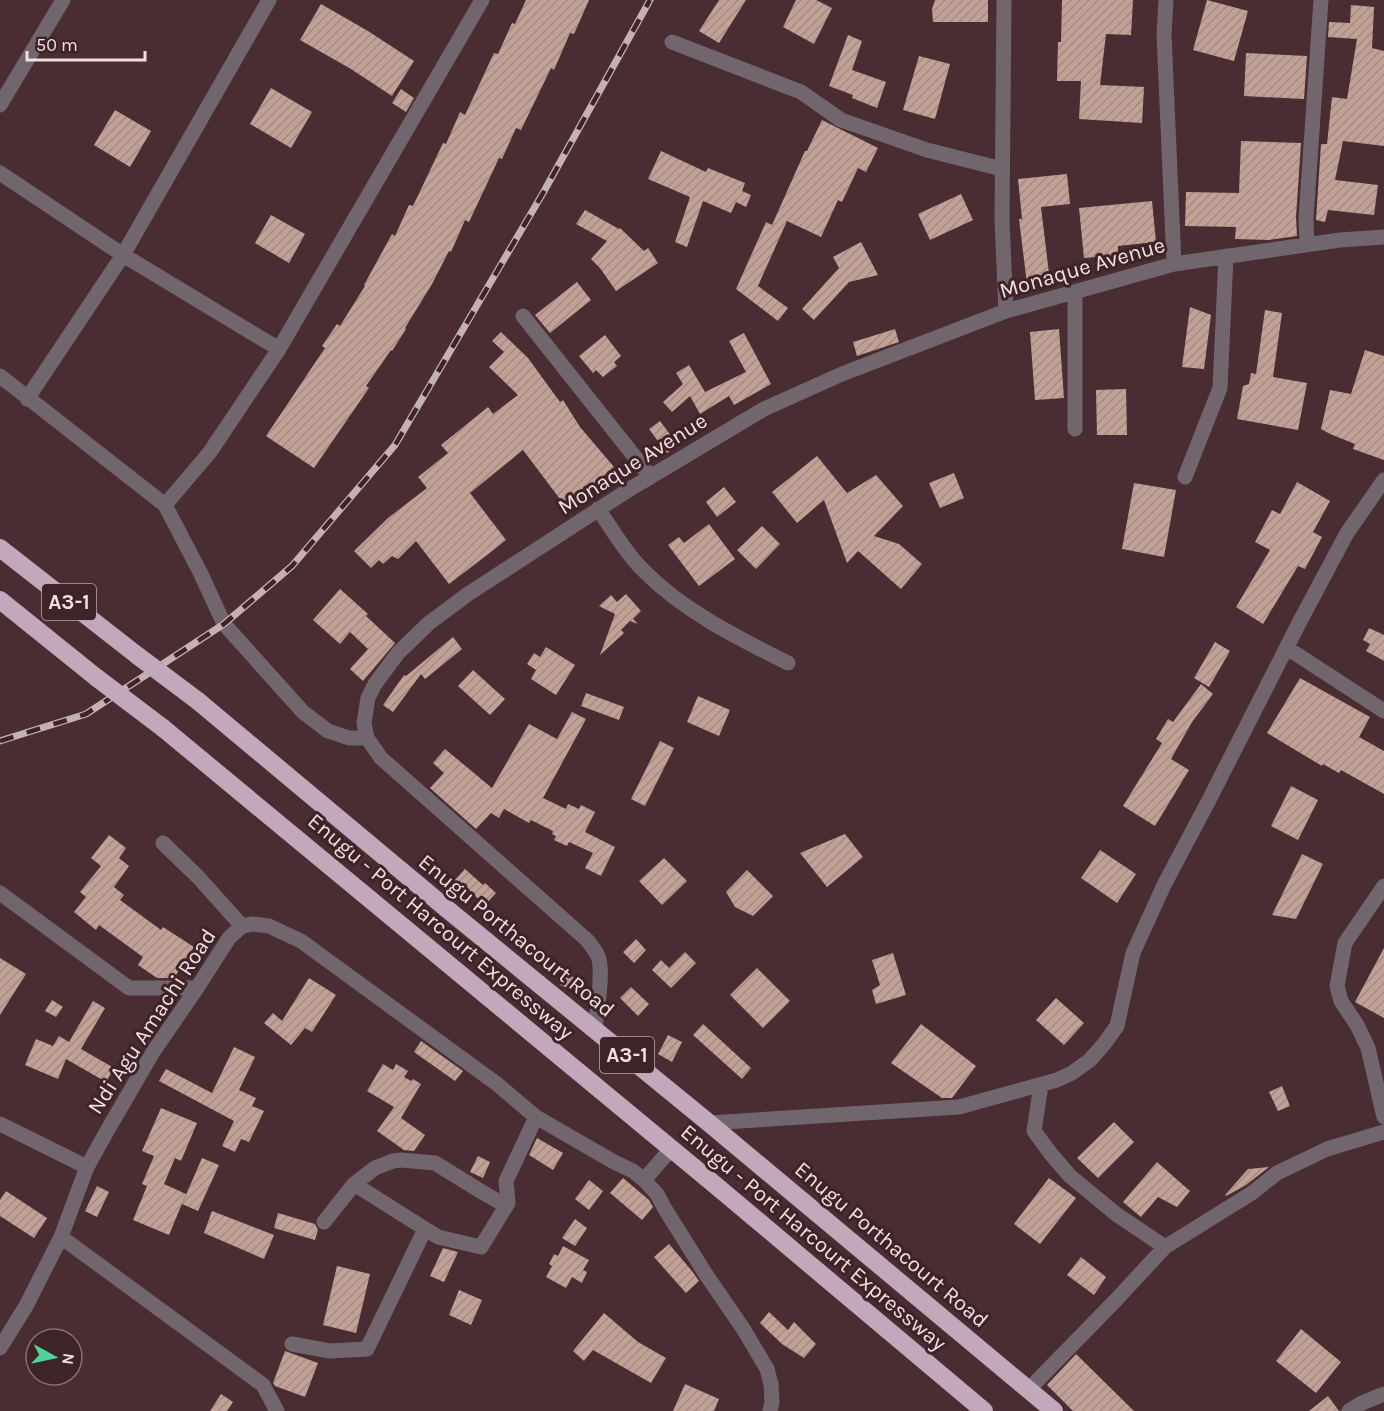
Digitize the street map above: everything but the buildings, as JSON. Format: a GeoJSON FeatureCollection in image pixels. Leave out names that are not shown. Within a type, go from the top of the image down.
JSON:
{"type":"FeatureCollection","features":[{"type":"Feature","properties":{"kind":"highway","name":"Enugu Porthacourt Road"},"geometry":{"type":"LineString","coordinates":[[0,548],[198,701],[1054,1411]]}},
{"type":"Feature","properties":{"kind":"highway","name":"Enugu - Port Harcourt Expressway"},"geometry":{"type":"LineString","coordinates":[[0,600],[97,678],[164,728],[984,1411]]}},
{"type":"Feature","properties":{"kind":"street"},"geometry":{"type":"LineString","coordinates":[[0,105],[63,0]]}},
{"type":"Feature","properties":{"kind":"street"},"geometry":{"type":"LineString","coordinates":[[27,399],[123,255],[269,0]]}},
{"type":"Feature","properties":{"kind":"street"},"geometry":{"type":"LineString","coordinates":[[165,506],[210,452],[279,349],[482,0]]}},
{"type":"Feature","properties":{"kind":"street"},"geometry":{"type":"LineString","coordinates":[[1004,0],[1002,220],[1006,311]]}},
{"type":"Feature","properties":{"kind":"street"},"geometry":{"type":"LineString","coordinates":[[1166,0],[1164,34],[1174,264]]}},
{"type":"Feature","properties":{"kind":"street"},"geometry":{"type":"LineString","coordinates":[[1307,244],[1306,218],[1320,0]]}},
{"type":"Feature","properties":{"kind":"street"},"geometry":{"type":"LineString","coordinates":[[672,42],[801,92],[841,120],[927,150],[1002,169]]}},
{"type":"Feature","properties":{"kind":"street"},"geometry":{"type":"LineString","coordinates":[[0,173],[123,255],[279,349]]}},
{"type":"Feature","properties":{"kind":"street","name":"Monaque Avenue"},"geometry":{"type":"LineString","coordinates":[[367,738],[364,723],[368,698],[375,684],[398,653],[429,623],[468,594],[598,509],[764,409],[842,374],[1006,311],[1174,264],[1307,244],[1384,237]]}},
{"type":"Feature","properties":{"kind":"street"},"geometry":{"type":"LineString","coordinates":[[1185,477],[1220,388],[1226,256]]}},
{"type":"Feature","properties":{"kind":"street"},"geometry":{"type":"LineString","coordinates":[[1075,292],[1075,429]]}},
{"type":"Feature","properties":{"kind":"street"},"geometry":{"type":"LineString","coordinates":[[523,316],[650,476]]}},
{"type":"Feature","properties":{"kind":"street"},"geometry":{"type":"LineString","coordinates":[[0,376],[165,506],[224,624],[303,712],[328,731],[349,738],[367,738],[381,758],[587,940],[594,948],[601,967],[595,1029]]}},
{"type":"Feature","properties":{"kind":"street"},"geometry":{"type":"LineString","coordinates":[[709,1123],[959,1107],[1057,1080],[1090,1060],[1117,1026],[1133,953],[1164,885],[1347,533],[1384,480]]}},
{"type":"Feature","properties":{"kind":"street"},"geometry":{"type":"LineString","coordinates":[[598,509],[634,561],[682,604],[738,638],[788,663]]}},
{"type":"Feature","properties":{"kind":"street"},"geometry":{"type":"LineString","coordinates":[[1287,648],[1384,711]]}},
{"type":"Feature","properties":{"kind":"street"},"geometry":{"type":"LineString","coordinates":[[163,843],[198,877],[242,926]]}},
{"type":"Feature","properties":{"kind":"street"},"geometry":{"type":"LineString","coordinates":[[1384,886],[1345,943],[1337,986],[1341,1001],[1357,1025],[1368,1048],[1384,1117]]}},
{"type":"Feature","properties":{"kind":"street"},"geometry":{"type":"LineString","coordinates":[[0,893],[129,988],[197,988]]}},
{"type":"Feature","properties":{"kind":"street","name":"Ndi Agu Amachi Road"},"geometry":{"type":"LineString","coordinates":[[0,1348],[26,1306],[61,1237],[87,1167],[153,1052],[229,938],[242,926],[253,924],[269,926],[302,941],[497,1084],[536,1117],[633,1171],[644,1180]]}},
{"type":"Feature","properties":{"kind":"street"},"geometry":{"type":"LineString","coordinates":[[1041,1085],[1034,1131],[1051,1154],[1070,1176],[1116,1214],[1165,1247]]}},
{"type":"Feature","properties":{"kind":"street"},"geometry":{"type":"LineString","coordinates":[[354,1184],[438,1237],[482,1246],[508,1203],[506,1181],[536,1117]]}},
{"type":"Feature","properties":{"kind":"street"},"geometry":{"type":"LineString","coordinates":[[0,1124],[87,1167]]}},
{"type":"Feature","properties":{"kind":"street"},"geometry":{"type":"LineString","coordinates":[[1029,1389],[1165,1247],[1252,1193],[1277,1173],[1327,1149],[1384,1132]]}},
{"type":"Feature","properties":{"kind":"street"},"geometry":{"type":"LineString","coordinates":[[673,1150],[644,1180],[657,1194],[767,1369],[771,1384],[770,1411]]}},
{"type":"Feature","properties":{"kind":"street"},"geometry":{"type":"LineString","coordinates":[[324,1222],[354,1184],[375,1168],[401,1160],[438,1164],[503,1204],[508,1203]]}},
{"type":"Feature","properties":{"kind":"street"},"geometry":{"type":"LineString","coordinates":[[292,1344],[330,1351],[367,1349],[425,1229]]}},
{"type":"Feature","properties":{"kind":"street"},"geometry":{"type":"LineString","coordinates":[[61,1237],[262,1385],[277,1411]]}},
{"type":"Feature","properties":{"kind":"street"},"geometry":{"type":"LineString","coordinates":[[1349,1411],[1384,1394]]}},
{"type":"Feature","properties":{"kind":"railway"},"geometry":{"type":"LineString","coordinates":[[0,741],[86,714],[224,624],[292,566],[395,445],[543,193],[650,0]]}}]}
